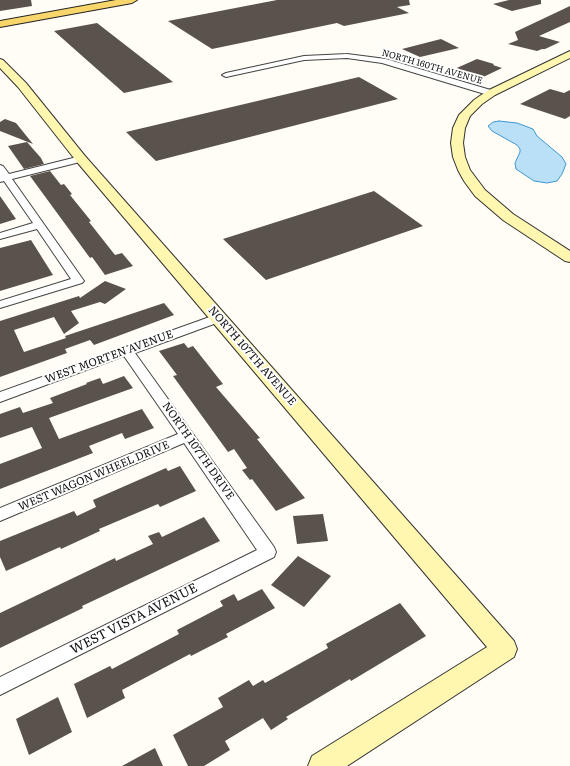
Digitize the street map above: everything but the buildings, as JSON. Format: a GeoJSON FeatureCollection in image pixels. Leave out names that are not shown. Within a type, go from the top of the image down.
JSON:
{"type":"FeatureCollection","features":[{"type":"Feature","properties":{"kind":"main road"},"geometry":{"type":"LineString","coordinates":[[0,24],[116,1],[132,0]]}},
{"type":"Feature","properties":{"kind":"street"},"geometry":{"type":"LineString","coordinates":[[570,54],[491,93],[471,108],[459,128],[458,150],[464,170],[470,181],[493,205],[529,232],[570,258]]}},
{"type":"Feature","properties":{"kind":"street","name":"NORTH 160TH AVENUE"},"geometry":{"type":"LineString","coordinates":[[226,75],[304,58],[347,56],[384,61],[491,93]]}},
{"type":"Feature","properties":{"kind":"street","name":"NORTH 107TH AVENUE"},"geometry":{"type":"LineString","coordinates":[[0,62],[22,85],[81,159],[505,649],[322,766]]}},
{"type":"Feature","properties":{"kind":"street"},"geometry":{"type":"LineString","coordinates":[[3,178],[81,159]]}},
{"type":"Feature","properties":{"kind":"street"},"geometry":{"type":"LineString","coordinates":[[0,168],[3,178],[39,225],[78,281],[0,305]]}},
{"type":"Feature","properties":{"kind":"street"},"geometry":{"type":"LineString","coordinates":[[0,236],[39,225]]}},
{"type":"Feature","properties":{"kind":"street","name":"WEST MORTEN AVENUE"},"geometry":{"type":"LineString","coordinates":[[0,397],[218,318]]}},
{"type":"Feature","properties":{"kind":"street","name":"NORTH 107TH DRIVE"},"geometry":{"type":"LineString","coordinates":[[127,351],[268,552]]}},
{"type":"Feature","properties":{"kind":"street","name":"WEST WAGON WHEEL DRIVE"},"geometry":{"type":"LineString","coordinates":[[0,515],[187,436]]}},
{"type":"Feature","properties":{"kind":"street","name":"WEST VISTA AVENUE"},"geometry":{"type":"LineString","coordinates":[[0,686],[268,552]]}},
{"type":"Feature","properties":{"kind":"water"},"geometry":{"type":"Polygon","coordinates":[[[499,121],[517,123],[533,129],[537,136],[562,157],[566,164],[557,181],[547,183],[534,181],[516,169],[515,163],[520,149],[517,145],[492,131],[488,126],[493,122],[499,121]]]}}]}
